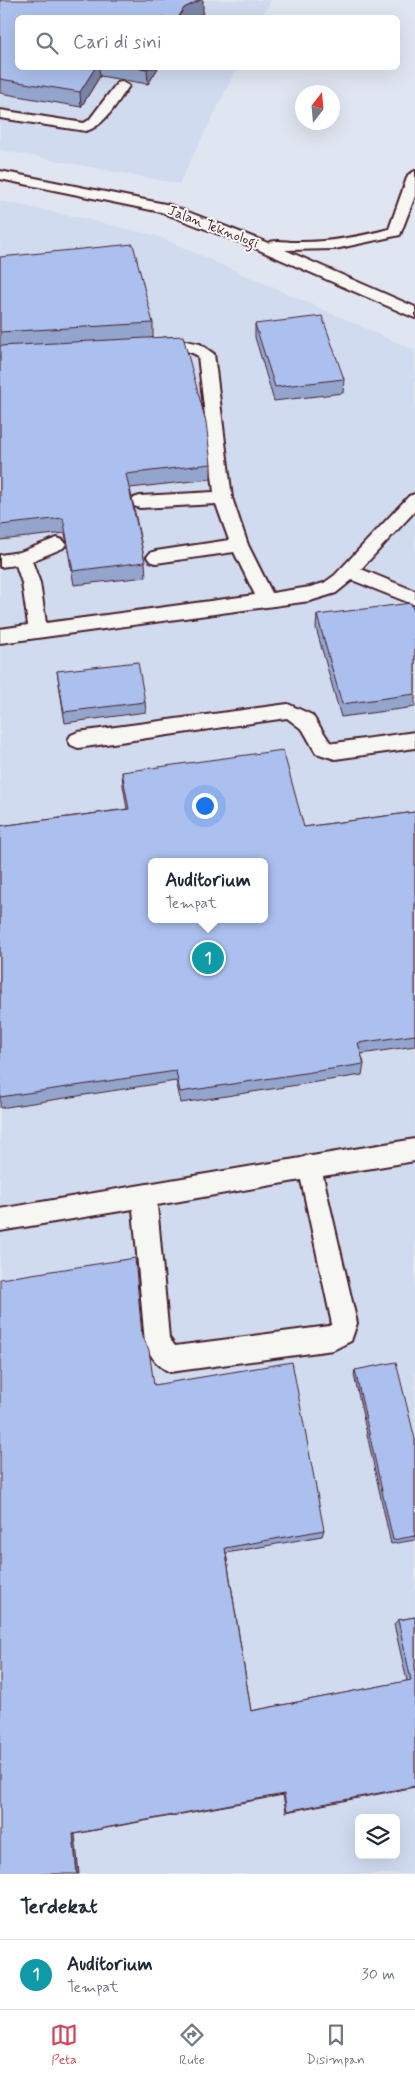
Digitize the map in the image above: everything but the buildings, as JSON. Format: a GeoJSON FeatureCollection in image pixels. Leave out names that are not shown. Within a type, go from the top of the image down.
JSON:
{"type":"FeatureCollection","features":[{"type":"Feature","properties":{"kind":"lane"},"geometry":{"type":"LineString","coordinates":[[0,114],[86,127],[94,123],[122,86]]}},
{"type":"Feature","properties":{"kind":"lane","name":"Jalan Teknologi"},"geometry":{"type":"LineString","coordinates":[[0,175],[165,208],[255,243],[415,313]]}},
{"type":"Feature","properties":{"kind":"lane"},"geometry":{"type":"LineString","coordinates":[[255,243],[300,247],[376,237],[395,232],[415,175]]}},
{"type":"Feature","properties":{"kind":"lane"},"geometry":{"type":"LineString","coordinates":[[405,202],[415,217]]}},
{"type":"Feature","properties":{"kind":"lane"},"geometry":{"type":"LineString","coordinates":[[143,345],[181,343],[194,346],[206,354],[223,498],[239,545],[267,600]]}},
{"type":"Feature","properties":{"kind":"lane"},"geometry":{"type":"LineString","coordinates":[[140,502],[223,498]]}},
{"type":"Feature","properties":{"kind":"lane"},"geometry":{"type":"LineString","coordinates":[[0,636],[310,594],[330,588],[415,500]]}},
{"type":"Feature","properties":{"kind":"lane"},"geometry":{"type":"LineString","coordinates":[[0,561],[22,558],[57,544]]}},
{"type":"Feature","properties":{"kind":"lane"},"geometry":{"type":"LineString","coordinates":[[156,557],[239,545]]}},
{"type":"Feature","properties":{"kind":"lane"},"geometry":{"type":"LineString","coordinates":[[22,558],[31,583],[38,632]]}},
{"type":"Feature","properties":{"kind":"lane"},"geometry":{"type":"LineString","coordinates":[[348,571],[415,598]]}},
{"type":"Feature","properties":{"kind":"lane"},"geometry":{"type":"LineString","coordinates":[[78,740],[288,711],[301,714],[323,748],[336,752],[415,740]]}},
{"type":"Feature","properties":{"kind":"lane"},"geometry":{"type":"LineString","coordinates":[[0,1220],[310,1166],[415,1150]]}},
{"type":"Feature","properties":{"kind":"lane"},"geometry":{"type":"LineString","coordinates":[[144,1196],[157,1343],[170,1359],[333,1338],[342,1332],[346,1323],[310,1166]]}},
{"type":"Feature","properties":{"kind":"shaded area"},"geometry":{"type":"Polygon","coordinates":[[[0,0],[271,0],[263,15],[15,15],[15,70],[236,70],[179,184],[0,150],[0,0]]]}},
{"type":"Feature","properties":{"kind":"shaded area"},"geometry":{"type":"Polygon","coordinates":[[[0,201],[157,236],[415,350],[415,1874],[0,1874],[0,201]]]}},
{"type":"Feature","properties":{"kind":"place","name":"Auditorium"},"geometry":{"type":"Point","coordinates":[208,958]}}]}
